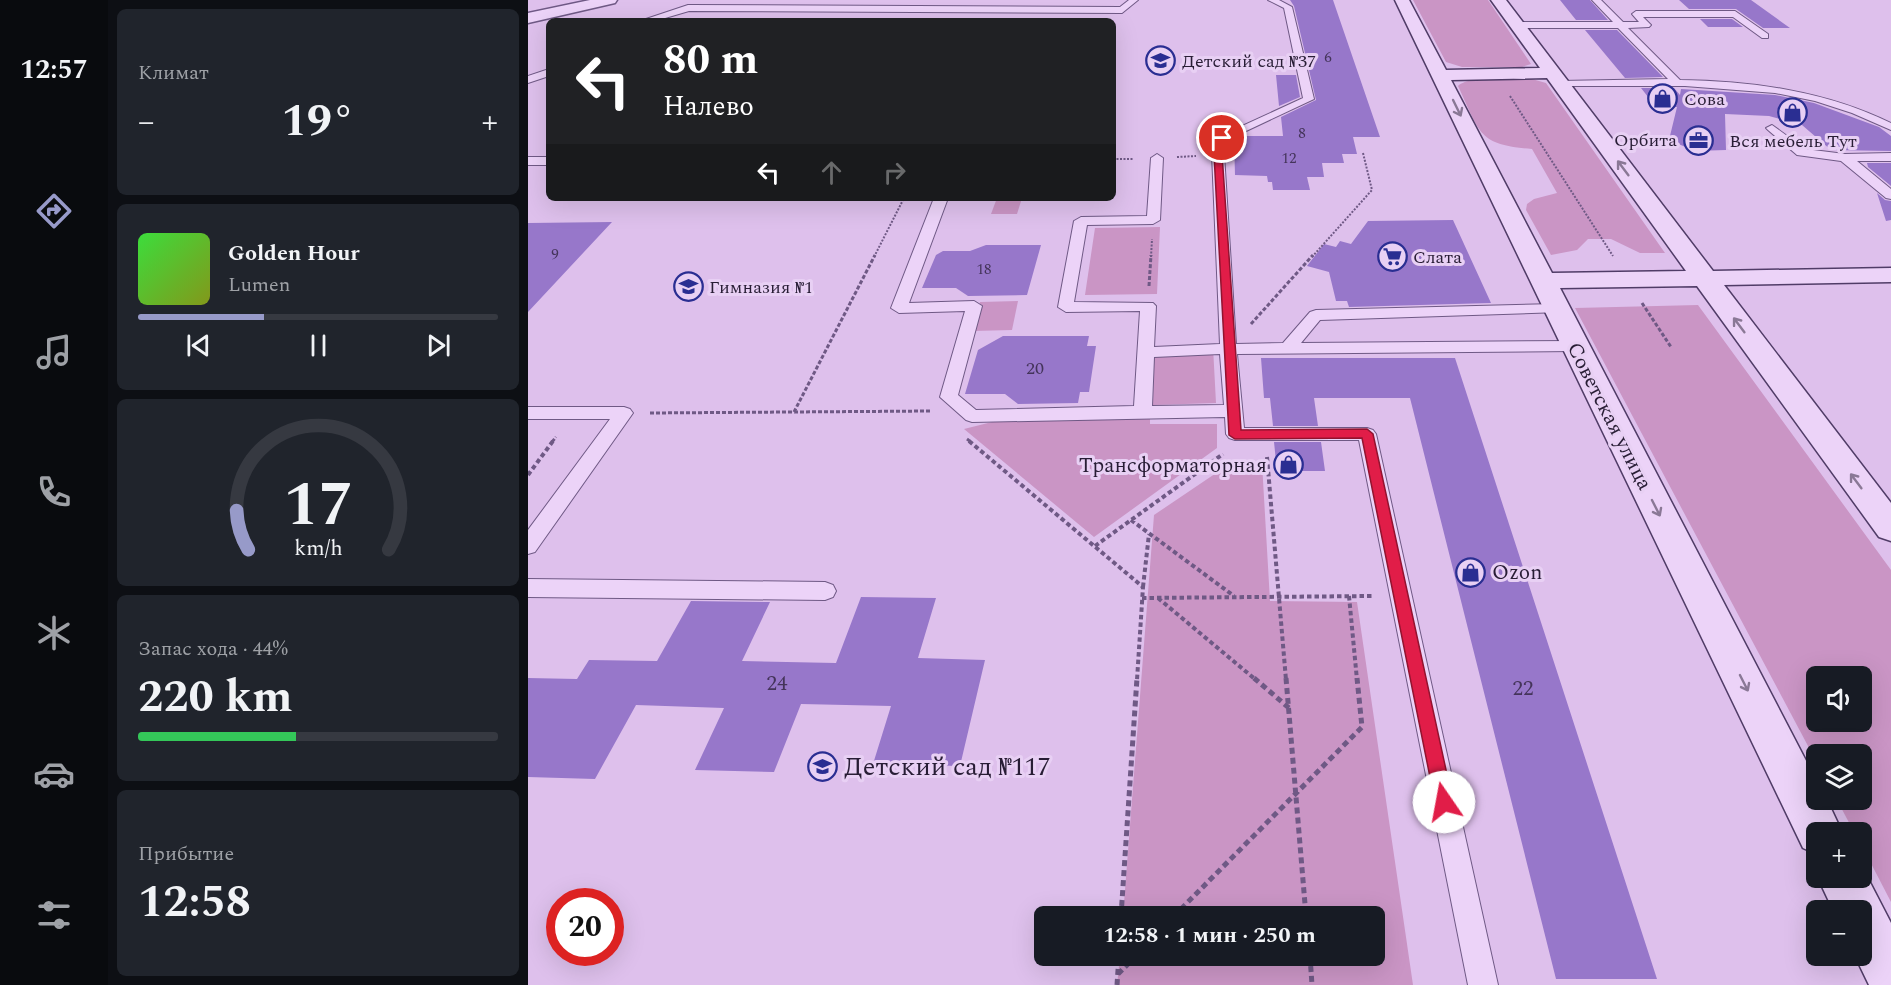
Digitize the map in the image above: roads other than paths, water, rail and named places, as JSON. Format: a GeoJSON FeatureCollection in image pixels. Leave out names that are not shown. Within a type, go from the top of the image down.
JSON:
{"type":"FeatureCollection","features":[{"type":"Feature","properties":{"kind":"street"},"geometry":{"type":"LineString","coordinates":[[528,18],[610,0]]}},
{"type":"Feature","properties":{"kind":"street","name":"Советская улица"},"geometry":{"type":"LineString","coordinates":[[1402,0],[1814,822]]}},
{"type":"Feature","properties":{"kind":"street"},"geometry":{"type":"LineString","coordinates":[[1497,0],[1891,528]]}},
{"type":"Feature","properties":{"kind":"street"},"geometry":{"type":"LineString","coordinates":[[1441,75],[1496,74],[1556,79]]}},
{"type":"Feature","properties":{"kind":"street"},"geometry":{"type":"LineString","coordinates":[[1543,281],[1891,275]]}},
{"type":"Feature","properties":{"kind":"street"},"geometry":{"type":"LineString","coordinates":[[1872,937],[1891,976]]}},
{"type":"Feature","properties":{"kind":"lane"},"geometry":{"type":"LineString","coordinates":[[655,18],[688,8],[1122,10],[1134,0]]}},
{"type":"Feature","properties":{"kind":"lane"},"geometry":{"type":"LineString","coordinates":[[1272,0],[1288,7],[1309,99],[1222,138],[1218,154],[1235,435],[1367,434],[1482,985]]}},
{"type":"Feature","properties":{"kind":"lane"},"geometry":{"type":"LineString","coordinates":[[1596,0],[1678,84]]}},
{"type":"Feature","properties":{"kind":"lane"},"geometry":{"type":"LineString","coordinates":[[703,8],[711,1]]}},
{"type":"Feature","properties":{"kind":"lane"},"geometry":{"type":"LineString","coordinates":[[1516,25],[1646,25],[1636,14],[1735,14],[1766,36]]}},
{"type":"Feature","properties":{"kind":"lane"},"geometry":{"type":"LineString","coordinates":[[528,80],[546,73]]}},
{"type":"Feature","properties":{"kind":"lane"},"geometry":{"type":"LineString","coordinates":[[1556,79],[1767,88],[1828,101],[1891,127]]}},
{"type":"Feature","properties":{"kind":"lane"},"geometry":{"type":"LineString","coordinates":[[1772,128],[1802,152],[1845,158],[1891,157]]}},
{"type":"Feature","properties":{"kind":"lane"},"geometry":{"type":"LineString","coordinates":[[1143,412],[1148,352],[1148,306],[1066,307],[1081,221],[1153,220],[1157,158]]}},
{"type":"Feature","properties":{"kind":"lane"},"geometry":{"type":"LineString","coordinates":[[1845,158],[1891,195]]}},
{"type":"Feature","properties":{"kind":"lane"},"geometry":{"type":"LineString","coordinates":[[528,161],[546,161]]}},
{"type":"Feature","properties":{"kind":"lane"},"geometry":{"type":"LineString","coordinates":[[940,201],[899,308],[974,306],[949,398],[972,416],[1234,411]]}},
{"type":"Feature","properties":{"kind":"lane"},"geometry":{"type":"LineString","coordinates":[[1287,349],[1316,315],[1556,309]]}},
{"type":"Feature","properties":{"kind":"lane"},"geometry":{"type":"LineString","coordinates":[[1148,352],[1228,349],[1575,346]]}},
{"type":"Feature","properties":{"kind":"lane"},"geometry":{"type":"LineString","coordinates":[[528,413],[624,413],[528,546]]}},
{"type":"Feature","properties":{"kind":"lane"},"geometry":{"type":"LineString","coordinates":[[528,588],[825,591]]}},
{"type":"Feature","properties":{"kind":"place","name":"Детский сад №37"},"geometry":{"type":"Point","coordinates":[1161,61]}},
{"type":"Feature","properties":{"kind":"place","name":"Сова"},"geometry":{"type":"Point","coordinates":[1663,99]}},
{"type":"Feature","properties":{"kind":"place","name":"Вся мебель Тут"},"geometry":{"type":"Point","coordinates":[1793,112]}},
{"type":"Feature","properties":{"kind":"place","name":"Орбита"},"geometry":{"type":"Point","coordinates":[1698,140]}},
{"type":"Feature","properties":{"kind":"place","name":"Слата"},"geometry":{"type":"Point","coordinates":[1392,257]}},
{"type":"Feature","properties":{"kind":"place","name":"Гимназия №1"},"geometry":{"type":"Point","coordinates":[688,287]}},
{"type":"Feature","properties":{"kind":"place","name":"Трансформаторная"},"geometry":{"type":"Point","coordinates":[1288,465]}},
{"type":"Feature","properties":{"kind":"place","name":"Ozon"},"geometry":{"type":"Point","coordinates":[1471,572]}},
{"type":"Feature","properties":{"kind":"place","name":"Детский сад №117"},"geometry":{"type":"Point","coordinates":[823,766]}}]}
